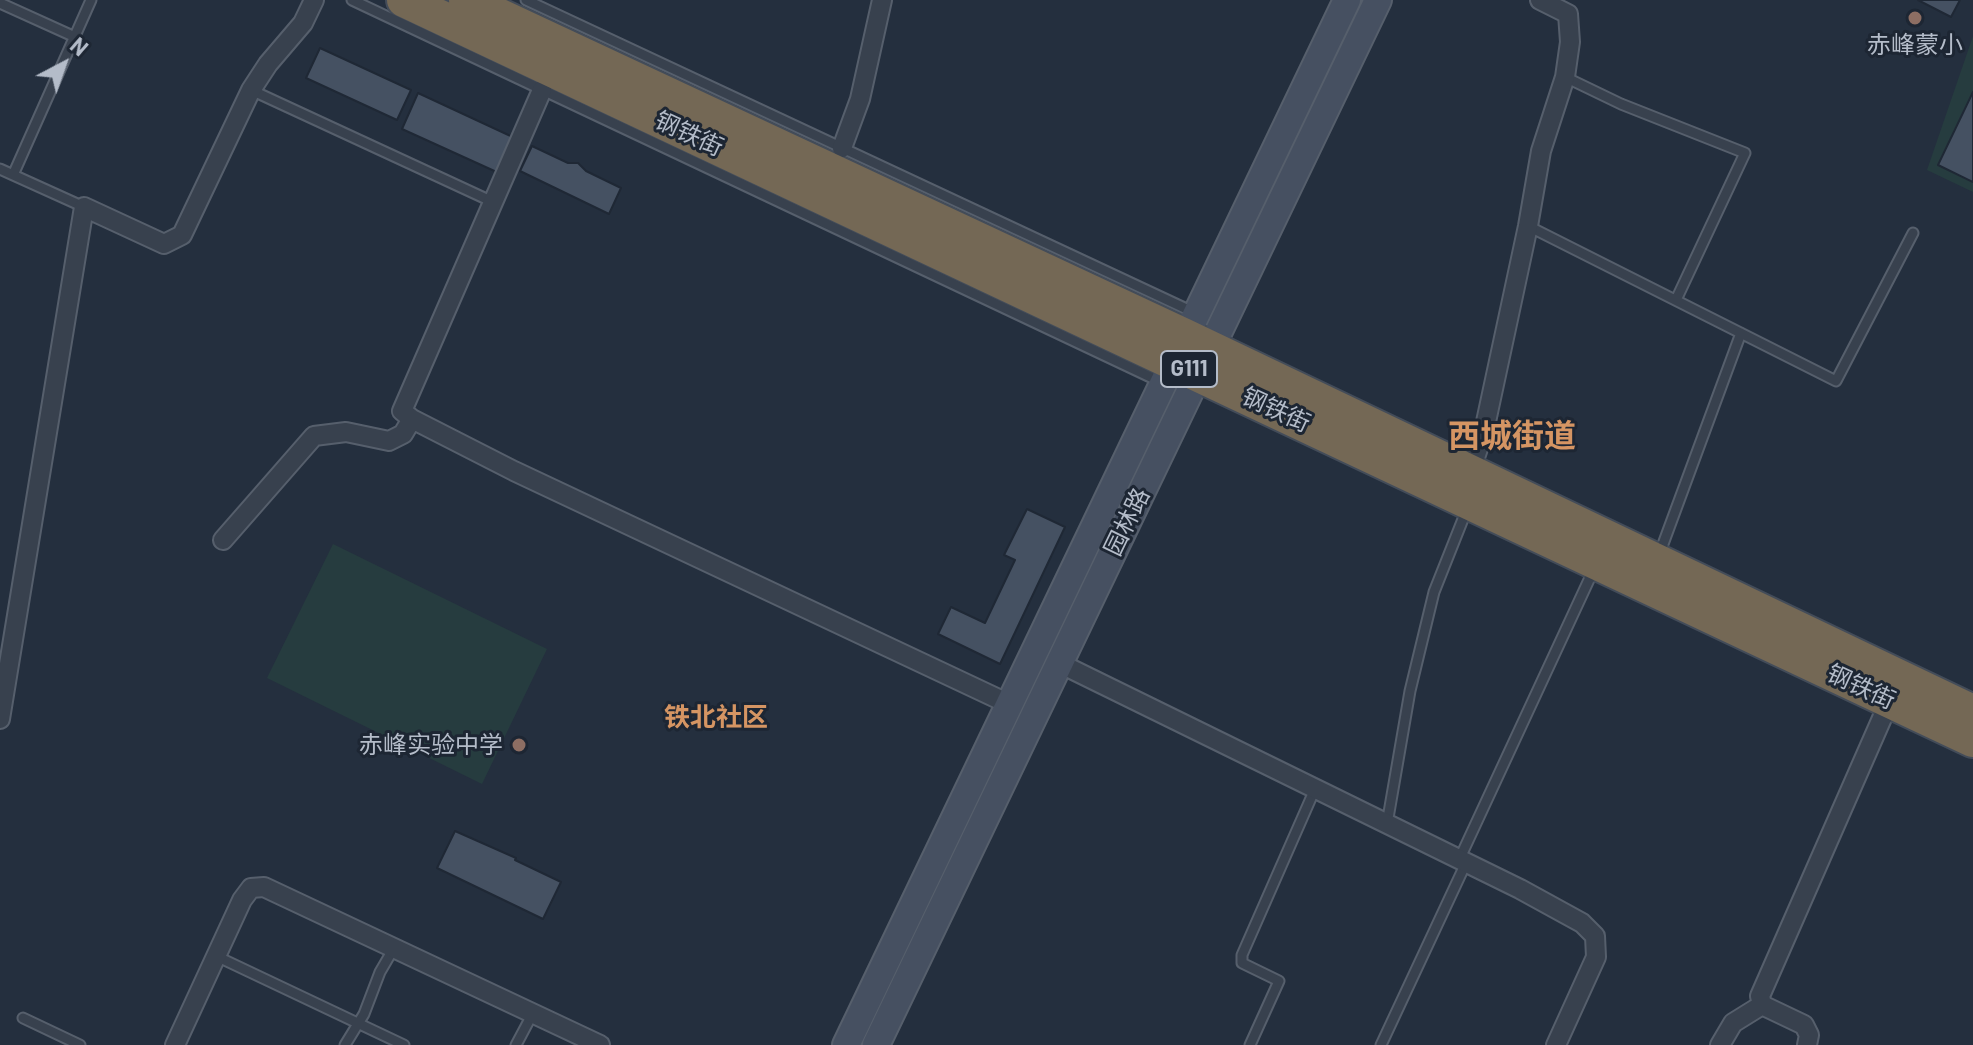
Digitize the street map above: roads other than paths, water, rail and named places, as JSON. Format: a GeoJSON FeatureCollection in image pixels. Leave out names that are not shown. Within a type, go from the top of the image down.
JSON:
{"type":"FeatureCollection","features":[{"type":"Feature","properties":{"kind":"highway","name":"钢铁街"},"geometry":{"type":"LineString","coordinates":[[404,0],[1188,353]]}},
{"type":"Feature","properties":{"kind":"highway","name":"钢铁街"},"geometry":{"type":"LineString","coordinates":[[466,0],[1188,353],[1470,487],[1657,561],[1973,712]]}},
{"type":"Feature","properties":{"kind":"highway","name":"钢铁街"},"geometry":{"type":"LineString","coordinates":[[1470,487],[1597,562],[1973,740]]}},
{"type":"Feature","properties":{"kind":"street"},"geometry":{"type":"LineString","coordinates":[[0,719],[84,207],[164,244],[182,235],[251,90],[268,64],[303,23],[314,0]]}},
{"type":"Feature","properties":{"kind":"street"},"geometry":{"type":"LineString","coordinates":[[842,148],[860,99],[882,0]]}},
{"type":"Feature","properties":{"kind":"street","name":"园林路"},"geometry":{"type":"LineString","coordinates":[[876,1045],[1059,663],[1188,353],[1347,0]]}},
{"type":"Feature","properties":{"kind":"street","name":"园林路"},"geometry":{"type":"LineString","coordinates":[[846,1045],[1009,704],[1188,353],[1378,0]]}},
{"type":"Feature","properties":{"kind":"street"},"geometry":{"type":"LineString","coordinates":[[1470,487],[1528,226],[1541,151],[1565,77],[1570,42],[1568,14],[1540,0]]}},
{"type":"Feature","properties":{"kind":"street"},"geometry":{"type":"LineString","coordinates":[[542,90],[402,411],[514,471],[1009,704]]}},
{"type":"Feature","properties":{"kind":"street"},"geometry":{"type":"LineString","coordinates":[[223,540],[314,436],[346,432],[389,441],[403,434],[412,419]]}},
{"type":"Feature","properties":{"kind":"street"},"geometry":{"type":"LineString","coordinates":[[1059,663],[1463,861],[1582,923],[1595,936],[1596,957],[1556,1045]]}},
{"type":"Feature","properties":{"kind":"street"},"geometry":{"type":"LineString","coordinates":[[1762,1005],[1760,996],[1890,700]]}},
{"type":"Feature","properties":{"kind":"street"},"geometry":{"type":"LineString","coordinates":[[175,1045],[242,900],[251,888],[264,887],[600,1045]]}},
{"type":"Feature","properties":{"kind":"street"},"geometry":{"type":"LineString","coordinates":[[1720,1045],[1733,1023],[1762,1005]]}},
{"type":"Feature","properties":{"kind":"street"},"geometry":{"type":"LineString","coordinates":[[1762,1005],[1804,1025],[1809,1035],[1807,1045]]}},
{"type":"Feature","properties":{"kind":"lane"},"geometry":{"type":"LineString","coordinates":[[13,175],[91,0]]}},
{"type":"Feature","properties":{"kind":"lane"},"geometry":{"type":"LineString","coordinates":[[352,0],[542,90],[1188,353]]}},
{"type":"Feature","properties":{"kind":"lane"},"geometry":{"type":"LineString","coordinates":[[526,0],[842,148],[1188,353]]}},
{"type":"Feature","properties":{"kind":"lane"},"geometry":{"type":"LineString","coordinates":[[0,3],[75,37]]}},
{"type":"Feature","properties":{"kind":"lane"},"geometry":{"type":"LineString","coordinates":[[1565,77],[1621,104],[1745,153],[1676,300]]}},
{"type":"Feature","properties":{"kind":"lane"},"geometry":{"type":"LineString","coordinates":[[251,90],[493,202]]}},
{"type":"Feature","properties":{"kind":"lane"},"geometry":{"type":"LineString","coordinates":[[0,169],[84,207]]}},
{"type":"Feature","properties":{"kind":"lane"},"geometry":{"type":"LineString","coordinates":[[1528,226],[1836,381],[1913,233]]}},
{"type":"Feature","properties":{"kind":"lane"},"geometry":{"type":"LineString","coordinates":[[1657,561],[1741,333]]}},
{"type":"Feature","properties":{"kind":"lane"},"geometry":{"type":"LineString","coordinates":[[1387,824],[1410,691],[1434,592],[1470,487]]}},
{"type":"Feature","properties":{"kind":"lane"},"geometry":{"type":"LineString","coordinates":[[1381,1045],[1597,562]]}},
{"type":"Feature","properties":{"kind":"lane"},"geometry":{"type":"LineString","coordinates":[[1250,1045],[1279,981],[1242,963],[1242,955],[1315,789]]}},
{"type":"Feature","properties":{"kind":"lane"},"geometry":{"type":"LineString","coordinates":[[345,1045],[394,948]]}},
{"type":"Feature","properties":{"kind":"lane"},"geometry":{"type":"LineString","coordinates":[[216,956],[404,1045]]}},
{"type":"Feature","properties":{"kind":"lane"},"geometry":{"type":"LineString","coordinates":[[516,1045],[533,1013]]}},
{"type":"Feature","properties":{"kind":"lane"},"geometry":{"type":"LineString","coordinates":[[23,1018],[80,1045]]}},
{"type":"Feature","properties":{"kind":"place","name":"赤峰蒙小"},"geometry":{"type":"Point","coordinates":[1915,18]}},
{"type":"Feature","properties":{"kind":"place","name":"赤峰实验中学"},"geometry":{"type":"Point","coordinates":[519,745]}},
{"type":"Feature","properties":{"kind":"district","name":"西城街道"},"geometry":{"type":"Point","coordinates":[1512,436]}},
{"type":"Feature","properties":{"kind":"district","name":"铁北社区"},"geometry":{"type":"Point","coordinates":[716,717]}}]}
